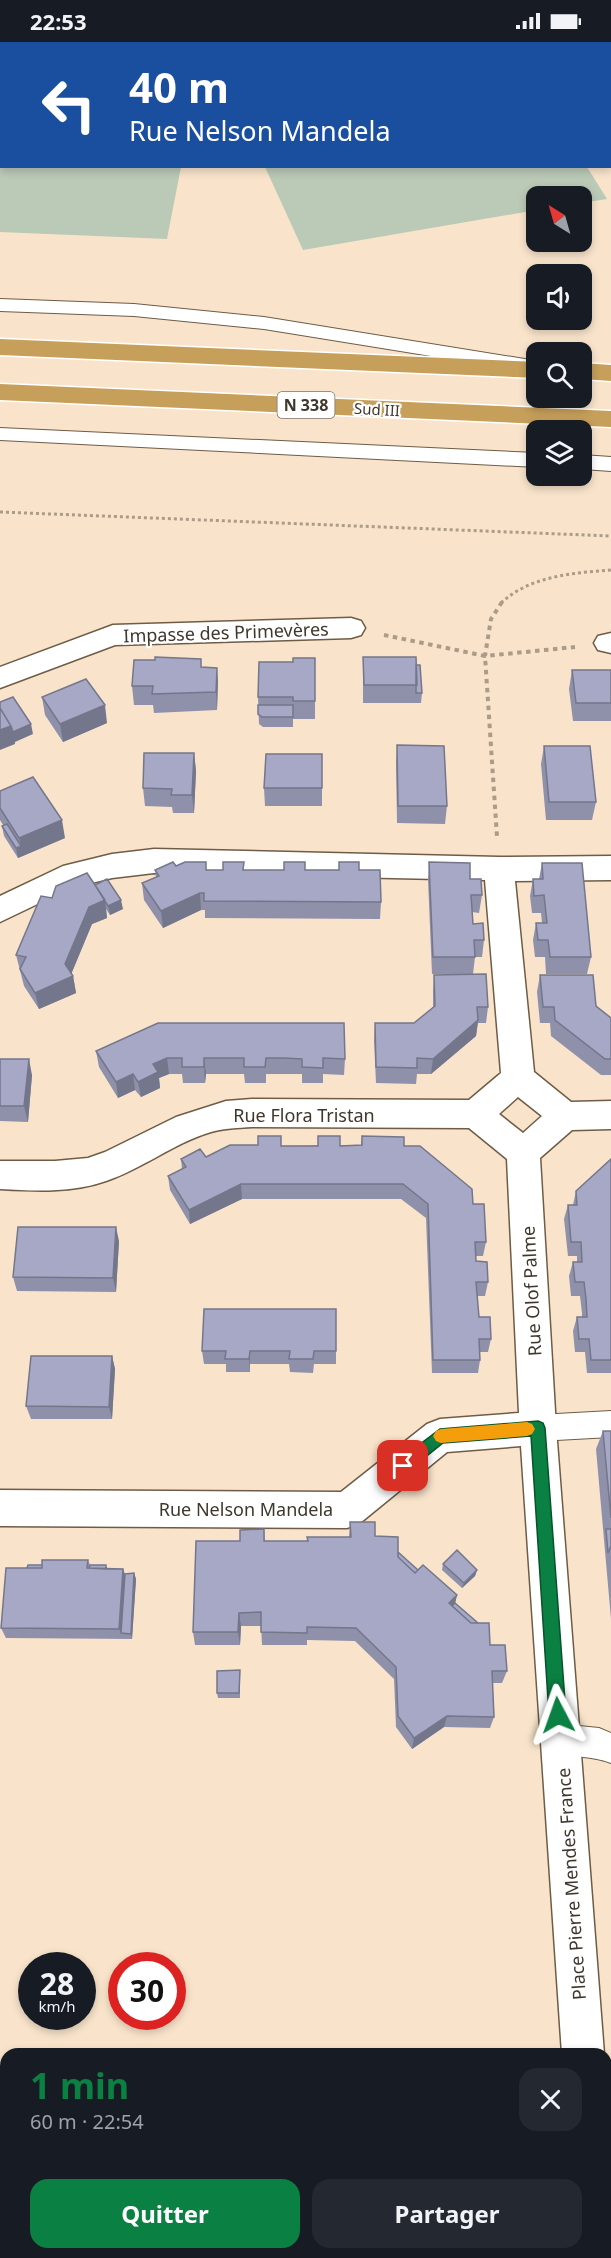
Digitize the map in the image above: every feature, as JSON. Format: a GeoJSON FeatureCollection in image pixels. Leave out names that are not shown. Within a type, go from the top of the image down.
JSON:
{"type":"FeatureCollection","features":[{"type":"Feature","properties":{"kind":"highway"},"geometry":{"type":"LineString","coordinates":[[0,346],[526,368]]}},
{"type":"Feature","properties":{"kind":"highway"},"geometry":{"type":"LineString","coordinates":[[592,372],[611,373]]}},
{"type":"Feature","properties":{"kind":"highway","name":"Sud III"},"geometry":{"type":"LineString","coordinates":[[0,392],[611,419]]}},
{"type":"Feature","properties":{"kind":"street","name":"Impasse des Primevères"},"geometry":{"type":"LineString","coordinates":[[0,678],[112,635],[351,628]]}},
{"type":"Feature","properties":{"kind":"street"},"geometry":{"type":"LineString","coordinates":[[0,910],[63,878],[112,866],[154,861],[499,869],[611,868]]}},
{"type":"Feature","properties":{"kind":"street"},"geometry":{"type":"LineString","coordinates":[[499,869],[518,1078],[565,1116]]}},
{"type":"Feature","properties":{"kind":"street"},"geometry":{"type":"LineString","coordinates":[[518,1078],[476,1114],[523,1153],[565,1116],[611,1115]]}},
{"type":"Feature","properties":{"kind":"street","name":"Rue Flora Tristan"},"geometry":{"type":"LineString","coordinates":[[0,1176],[48,1176],[89,1172],[117,1162],[200,1122],[222,1115],[252,1113],[476,1114]]}},
{"type":"Feature","properties":{"kind":"street","name":"Rue Olof Palme"},"geometry":{"type":"LineString","coordinates":[[523,1153],[538,1428]]}},
{"type":"Feature","properties":{"kind":"street","name":"Rue Nelson Mandela"},"geometry":{"type":"LineString","coordinates":[[0,1508],[347,1510],[440,1436],[538,1428]]}},
{"type":"Feature","properties":{"kind":"street","name":"Place Pierre Mendes France"},"geometry":{"type":"LineString","coordinates":[[538,1428],[583,2048]]}},
{"type":"Feature","properties":{"kind":"lane"},"geometry":{"type":"LineString","coordinates":[[0,305],[134,310],[264,323],[526,366]]}},
{"type":"Feature","properties":{"kind":"lane"},"geometry":{"type":"LineString","coordinates":[[0,434],[526,459]]}},
{"type":"Feature","properties":{"kind":"lane"},"geometry":{"type":"LineString","coordinates":[[592,463],[611,464]]}},
{"type":"Feature","properties":{"kind":"lane"},"geometry":{"type":"LineString","coordinates":[[538,1428],[611,1424]]}},
{"type":"Feature","properties":{"kind":"lane"},"geometry":{"type":"LineString","coordinates":[[559,1739],[599,1743],[611,1748]]}},
{"type":"Feature","properties":{"kind":"path"},"geometry":{"type":"LineString","coordinates":[[0,512],[611,536]]}},
{"type":"Feature","properties":{"kind":"path"},"geometry":{"type":"LineString","coordinates":[[499,869],[485,656],[492,618],[505,597],[543,579],[566,574],[611,570]]}},
{"type":"Feature","properties":{"kind":"path"},"geometry":{"type":"LineString","coordinates":[[351,628],[485,656],[610,643]]}},
{"type":"Feature","properties":{"kind":"green space"},"geometry":{"type":"Polygon","coordinates":[[[0,168],[181,168],[167,239],[0,232],[0,168]]]}},
{"type":"Feature","properties":{"kind":"green space"},"geometry":{"type":"Polygon","coordinates":[[[265,168],[588,168],[607,199],[592,201],[592,186],[526,186],[526,212],[303,250],[265,168]]]}},
{"type":"Feature","properties":{"kind":"building"},"geometry":{"type":"Polygon","coordinates":[[[155,657],[201,659],[201,667],[217,668],[216,692],[152,694],[153,686],[132,686],[134,660],[155,660],[155,657]]]}},
{"type":"Feature","properties":{"kind":"building"},"geometry":{"type":"Polygon","coordinates":[[[363,657],[416,657],[417,685],[364,685],[363,657]]]}},
{"type":"Feature","properties":{"kind":"building"},"geometry":{"type":"Polygon","coordinates":[[[293,658],[315,658],[315,701],[293,701],[293,697],[258,697],[259,662],[293,662],[293,658]]]}},
{"type":"Feature","properties":{"kind":"building"},"geometry":{"type":"Polygon","coordinates":[[[416,665],[420,665],[422,693],[416,693],[416,665]]]}},
{"type":"Feature","properties":{"kind":"building"},"geometry":{"type":"Polygon","coordinates":[[[572,670],[611,670],[611,703],[576,703],[572,670]]]}},
{"type":"Feature","properties":{"kind":"building"},"geometry":{"type":"Polygon","coordinates":[[[86,679],[105,705],[60,724],[42,697],[86,679]]]}},
{"type":"Feature","properties":{"kind":"building"},"geometry":{"type":"Polygon","coordinates":[[[13,697],[31,724],[13,732],[0,708],[0,702],[13,697]]]}},
{"type":"Feature","properties":{"kind":"building"},"geometry":{"type":"Polygon","coordinates":[[[258,705],[293,705],[293,717],[262,717],[258,714],[258,705]]]}},
{"type":"Feature","properties":{"kind":"building"},"geometry":{"type":"Polygon","coordinates":[[[0,708],[11,726],[0,730],[0,708]]]}},
{"type":"Feature","properties":{"kind":"building"},"geometry":{"type":"Polygon","coordinates":[[[397,745],[444,746],[447,806],[398,806],[397,745]]]}},
{"type":"Feature","properties":{"kind":"building"},"geometry":{"type":"Polygon","coordinates":[[[544,746],[590,746],[596,802],[549,802],[544,746]]]}},
{"type":"Feature","properties":{"kind":"building"},"geometry":{"type":"Polygon","coordinates":[[[144,753],[194,753],[192,795],[171,795],[172,789],[143,788],[144,753]]]}},
{"type":"Feature","properties":{"kind":"building"},"geometry":{"type":"Polygon","coordinates":[[[266,754],[322,754],[322,788],[264,788],[266,754]]]}},
{"type":"Feature","properties":{"kind":"building"},"geometry":{"type":"Polygon","coordinates":[[[33,777],[62,820],[19,838],[0,808],[0,791],[33,777]]]}},
{"type":"Feature","properties":{"kind":"building"},"geometry":{"type":"Polygon","coordinates":[[[7,824],[21,846],[16,848],[2,826],[7,824]]]}},
{"type":"Feature","properties":{"kind":"building"},"geometry":{"type":"Polygon","coordinates":[[[173,862],[176,866],[185,862],[206,862],[206,870],[223,870],[223,862],[244,862],[243,870],[284,870],[284,862],[305,862],[305,870],[339,870],[339,862],[359,862],[359,870],[380,870],[381,902],[204,901],[204,893],[200,893],[161,911],[142,883],[159,876],[155,870],[173,862]]]}},
{"type":"Feature","properties":{"kind":"building"},"geometry":{"type":"Polygon","coordinates":[[[429,862],[470,863],[470,879],[481,879],[482,895],[471,895],[473,924],[483,923],[484,940],[474,940],[475,957],[433,957],[429,862]]]}},
{"type":"Feature","properties":{"kind":"building"},"geometry":{"type":"Polygon","coordinates":[[[542,863],[582,863],[591,957],[550,957],[548,940],[538,940],[536,923],[547,923],[544,895],[534,896],[533,879],[543,879],[542,863]]]}},
{"type":"Feature","properties":{"kind":"building"},"geometry":{"type":"Polygon","coordinates":[[[87,873],[105,900],[89,907],[65,964],[73,976],[35,993],[20,969],[26,957],[16,955],[41,896],[52,898],[56,886],[87,873]]]}},
{"type":"Feature","properties":{"kind":"building"},"geometry":{"type":"Polygon","coordinates":[[[107,879],[121,900],[108,906],[95,885],[107,879]]]}},
{"type":"Feature","properties":{"kind":"building"},"geometry":{"type":"Polygon","coordinates":[[[486,974],[488,1007],[477,1007],[478,1020],[433,1059],[417,1058],[417,1068],[376,1067],[375,1023],[414,1023],[435,1006],[434,975],[486,974]]]}},
{"type":"Feature","properties":{"kind":"building"},"geometry":{"type":"Polygon","coordinates":[[[540,975],[593,975],[596,1006],[611,1018],[611,1059],[605,1059],[555,1020],[554,1007],[543,1007],[540,975]]]}},
{"type":"Feature","properties":{"kind":"building"},"geometry":{"type":"Polygon","coordinates":[[[158,1023],[344,1023],[345,1059],[323,1058],[323,1068],[302,1067],[302,1059],[284,1058],[266,1058],[265,1067],[244,1067],[244,1058],[204,1058],[204,1067],[182,1067],[182,1058],[167,1058],[153,1064],[158,1072],[138,1082],[133,1074],[116,1082],[96,1051],[158,1023]]]}},
{"type":"Feature","properties":{"kind":"building"},"geometry":{"type":"Polygon","coordinates":[[[0,1059],[29,1059],[24,1106],[0,1106],[0,1059]]]}},
{"type":"Feature","properties":{"kind":"building"},"geometry":{"type":"Polygon","coordinates":[[[258,1136],[281,1136],[281,1146],[318,1146],[318,1136],[340,1136],[340,1146],[362,1145],[362,1136],[404,1137],[404,1146],[420,1146],[472,1189],[473,1204],[484,1204],[486,1242],[475,1242],[476,1261],[487,1262],[488,1282],[476,1282],[479,1317],[490,1317],[491,1339],[479,1339],[480,1360],[433,1360],[428,1204],[403,1184],[241,1184],[189,1210],[168,1176],[186,1167],[181,1159],[200,1149],[206,1157],[230,1145],[258,1145],[258,1136]]]}},
{"type":"Feature","properties":{"kind":"building"},"geometry":{"type":"Polygon","coordinates":[[[611,1159],[611,1360],[591,1360],[589,1339],[579,1339],[577,1317],[587,1317],[586,1299],[584,1282],[575,1282],[573,1262],[582,1262],[581,1242],[571,1242],[568,1205],[577,1205],[576,1191],[611,1159]]]}},
{"type":"Feature","properties":{"kind":"building"},"geometry":{"type":"Polygon","coordinates":[[[18,1227],[116,1227],[113,1278],[13,1277],[18,1227]]]}},
{"type":"Feature","properties":{"kind":"building"},"geometry":{"type":"Polygon","coordinates":[[[204,1309],[336,1309],[336,1351],[314,1351],[313,1359],[289,1359],[290,1351],[250,1351],[249,1359],[225,1359],[226,1351],[202,1351],[204,1309]]]}},
{"type":"Feature","properties":{"kind":"building"},"geometry":{"type":"Polygon","coordinates":[[[31,1356],[112,1356],[109,1407],[26,1406],[31,1356]]]}},
{"type":"Feature","properties":{"kind":"building"},"geometry":{"type":"Polygon","coordinates":[[[603,1431],[611,1431],[611,1518],[603,1431]]]}},
{"type":"Feature","properties":{"kind":"building"},"geometry":{"type":"Polygon","coordinates":[[[350,1522],[375,1522],[375,1536],[398,1537],[398,1557],[415,1573],[423,1565],[457,1595],[449,1603],[471,1623],[489,1623],[490,1645],[505,1645],[507,1671],[492,1671],[494,1717],[447,1716],[414,1738],[398,1716],[396,1667],[356,1628],[307,1627],[307,1633],[261,1632],[261,1612],[239,1613],[238,1632],[193,1632],[196,1541],[240,1541],[240,1530],[264,1529],[264,1541],[308,1541],[307,1537],[351,1537],[350,1522]]]}},
{"type":"Feature","properties":{"kind":"building"},"geometry":{"type":"Polygon","coordinates":[[[606,1529],[611,1529],[611,1546],[608,1553],[606,1529]]]}},
{"type":"Feature","properties":{"kind":"building"},"geometry":{"type":"Polygon","coordinates":[[[457,1550],[477,1570],[464,1583],[443,1564],[457,1550]]]}},
{"type":"Feature","properties":{"kind":"building"},"geometry":{"type":"Polygon","coordinates":[[[398,1552],[418,1570],[415,1573],[398,1557],[398,1552]]]}},
{"type":"Feature","properties":{"kind":"building"},"geometry":{"type":"Polygon","coordinates":[[[42,1560],[88,1560],[87,1568],[123,1569],[119,1629],[1,1628],[6,1568],[42,1568],[42,1560]]]}},
{"type":"Feature","properties":{"kind":"building"},"geometry":{"type":"Polygon","coordinates":[[[28,1565],[42,1565],[42,1568],[27,1568],[28,1565]]]}},
{"type":"Feature","properties":{"kind":"building"},"geometry":{"type":"Polygon","coordinates":[[[90,1565],[106,1565],[106,1569],[89,1568],[90,1565]]]}},
{"type":"Feature","properties":{"kind":"building"},"geometry":{"type":"Polygon","coordinates":[[[134,1573],[131,1634],[121,1633],[125,1574],[134,1573]]]}},
{"type":"Feature","properties":{"kind":"building"},"geometry":{"type":"Polygon","coordinates":[[[455,1603],[478,1623],[471,1623],[452,1606],[455,1603]]]}},
{"type":"Feature","properties":{"kind":"building"},"geometry":{"type":"Polygon","coordinates":[[[240,1670],[239,1693],[217,1693],[217,1671],[240,1670]]]}},
{"type":"Feature","properties":{"kind":"slow traffic"},"geometry":{"type":"LineString","coordinates":[[441,1436],[527,1429]]}},
{"type":"Feature","properties":{"kind":"route"},"geometry":{"type":"LineString","coordinates":[[403,1466],[440,1436],[538,1428],[558,1715]]}}]}
